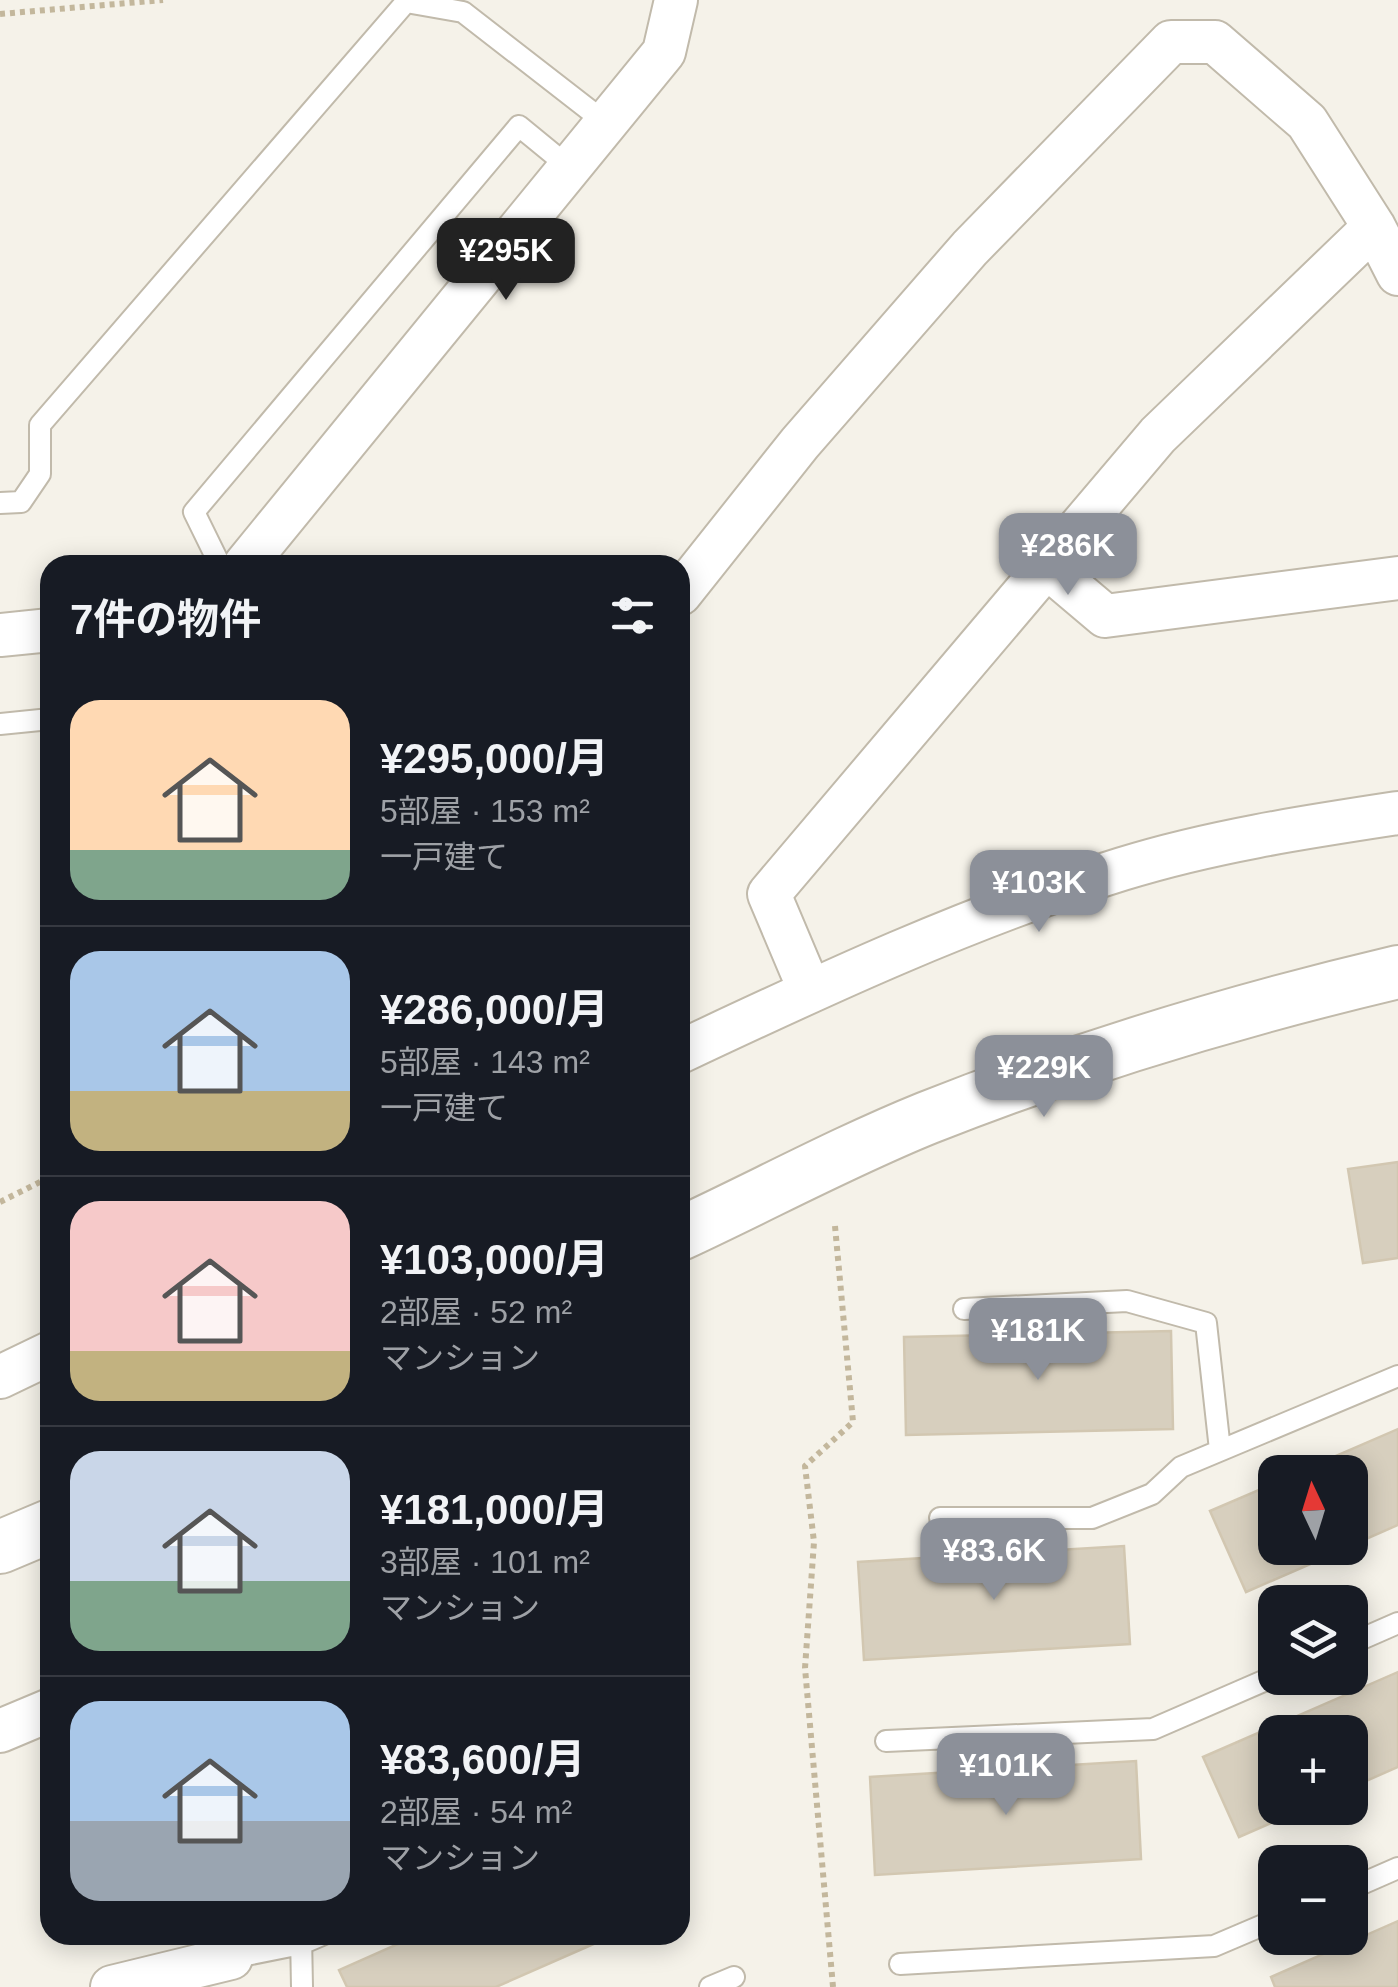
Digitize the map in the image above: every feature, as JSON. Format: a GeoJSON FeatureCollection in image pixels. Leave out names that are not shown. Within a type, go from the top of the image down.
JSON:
{"type":"FeatureCollection","features":[{"type":"Feature","properties":{"kind":"street"},"geometry":{"type":"LineString","coordinates":[[253,555],[664,52],[676,0]]}},
{"type":"Feature","properties":{"kind":"street"},"geometry":{"type":"LineString","coordinates":[[690,581],[800,443],[970,248],[1171,42],[1214,42],[1307,122],[1374,227],[1398,274]]}},
{"type":"Feature","properties":{"kind":"street"},"geometry":{"type":"LineString","coordinates":[[810,990],[769,894],[1158,435],[1374,227]]}},
{"type":"Feature","properties":{"kind":"street"},"geometry":{"type":"LineString","coordinates":[[1047,568],[1105,616],[1398,578]]}},
{"type":"Feature","properties":{"kind":"street"},"geometry":{"type":"LineString","coordinates":[[0,635],[40,631]]}},
{"type":"Feature","properties":{"kind":"street"},"geometry":{"type":"LineString","coordinates":[[690,1047],[810,990],[1017,904],[1126,868],[1276,832],[1398,813]]}},
{"type":"Feature","properties":{"kind":"street"},"geometry":{"type":"LineString","coordinates":[[690,1229],[925,1119],[1154,1036],[1274,1001],[1398,972]]}},
{"type":"Feature","properties":{"kind":"street"},"geometry":{"type":"LineString","coordinates":[[0,1376],[40,1358]]}},
{"type":"Feature","properties":{"kind":"street"},"geometry":{"type":"LineString","coordinates":[[0,1546],[40,1530]]}},
{"type":"Feature","properties":{"kind":"street"},"geometry":{"type":"LineString","coordinates":[[0,1731],[40,1714]]}},
{"type":"Feature","properties":{"kind":"street"},"geometry":{"type":"LineString","coordinates":[[112,1987],[230,1960]]}},
{"type":"Feature","properties":{"kind":"lane"},"geometry":{"type":"LineString","coordinates":[[0,503],[20,502],[40,474],[40,425],[406,2],[464,12],[606,124]]}},
{"type":"Feature","properties":{"kind":"lane"},"geometry":{"type":"LineString","coordinates":[[215,555],[194,512],[519,126],[569,167]]}},
{"type":"Feature","properties":{"kind":"lane"},"geometry":{"type":"LineString","coordinates":[[0,724],[40,720]]}},
{"type":"Feature","properties":{"kind":"lane"},"geometry":{"type":"LineString","coordinates":[[964,1310],[1127,1301],[1206,1323],[1220,1450]]}},
{"type":"Feature","properties":{"kind":"lane"},"geometry":{"type":"LineString","coordinates":[[940,1518],[1092,1518],[1152,1494],[1181,1466],[1398,1376]]}},
{"type":"Feature","properties":{"kind":"lane"},"geometry":{"type":"LineString","coordinates":[[1368,1636],[1398,1623]]}},
{"type":"Feature","properties":{"kind":"lane"},"geometry":{"type":"LineString","coordinates":[[886,1741],[1152,1729],[1258,1683]]}},
{"type":"Feature","properties":{"kind":"lane"},"geometry":{"type":"LineString","coordinates":[[1368,1880],[1398,1868]]}},
{"type":"Feature","properties":{"kind":"lane"},"geometry":{"type":"LineString","coordinates":[[900,1964],[1214,1946],[1258,1927]]}},
{"type":"Feature","properties":{"kind":"lane"},"geometry":{"type":"LineString","coordinates":[[230,1960],[283,1945]]}},
{"type":"Feature","properties":{"kind":"lane"},"geometry":{"type":"LineString","coordinates":[[301,1945],[302,1987]]}},
{"type":"Feature","properties":{"kind":"lane"},"geometry":{"type":"LineString","coordinates":[[710,1987],[734,1977]]}},
{"type":"Feature","properties":{"kind":"path"},"geometry":{"type":"LineString","coordinates":[[0,14],[164,0]]}},
{"type":"Feature","properties":{"kind":"path"},"geometry":{"type":"LineString","coordinates":[[0,1202],[40,1182]]}},
{"type":"Feature","properties":{"kind":"path"},"geometry":{"type":"LineString","coordinates":[[833,1987],[805,1668],[814,1542],[805,1466],[853,1422],[835,1226]]}},
{"type":"Feature","properties":{"kind":"building"},"geometry":{"type":"Polygon","coordinates":[[[1398,1162],[1398,1258],[1363,1263],[1348,1169],[1398,1162]]]}},
{"type":"Feature","properties":{"kind":"building"},"geometry":{"type":"Polygon","coordinates":[[[1171,1331],[1173,1429],[906,1435],[904,1337],[1171,1331]]]}},
{"type":"Feature","properties":{"kind":"building"},"geometry":{"type":"Polygon","coordinates":[[[1398,1429],[1398,1525],[1368,1538],[1368,1455],[1338,1455],[1398,1429]]]}},
{"type":"Feature","properties":{"kind":"building"},"geometry":{"type":"Polygon","coordinates":[[[1258,1490],[1258,1565],[1308,1565],[1246,1592],[1210,1511],[1258,1490]]]}},
{"type":"Feature","properties":{"kind":"building"},"geometry":{"type":"Polygon","coordinates":[[[1124,1546],[1130,1644],[864,1660],[858,1562],[1124,1546]]]}},
{"type":"Feature","properties":{"kind":"building"},"geometry":{"type":"Polygon","coordinates":[[[1398,1672],[1398,1767],[1368,1780],[1368,1715],[1299,1715],[1345,1695],[1368,1695],[1368,1685],[1398,1672]]]}},
{"type":"Feature","properties":{"kind":"building"},"geometry":{"type":"Polygon","coordinates":[[[1258,1733],[1258,1825],[1267,1825],[1239,1837],[1203,1757],[1258,1733]]]}},
{"type":"Feature","properties":{"kind":"building"},"geometry":{"type":"Polygon","coordinates":[[[1136,1761],[1141,1859],[875,1875],[870,1777],[1136,1761]]]}},
{"type":"Feature","properties":{"kind":"building"},"geometry":{"type":"Polygon","coordinates":[[[1398,1921],[1398,1987],[1275,1987],[1271,1977],[1321,1955],[1368,1955],[1368,1934],[1398,1921]]]}},
{"type":"Feature","properties":{"kind":"building"},"geometry":{"type":"Polygon","coordinates":[[[395,1945],[591,1945],[496,1987],[347,1987],[339,1970],[395,1945]]]}}]}
